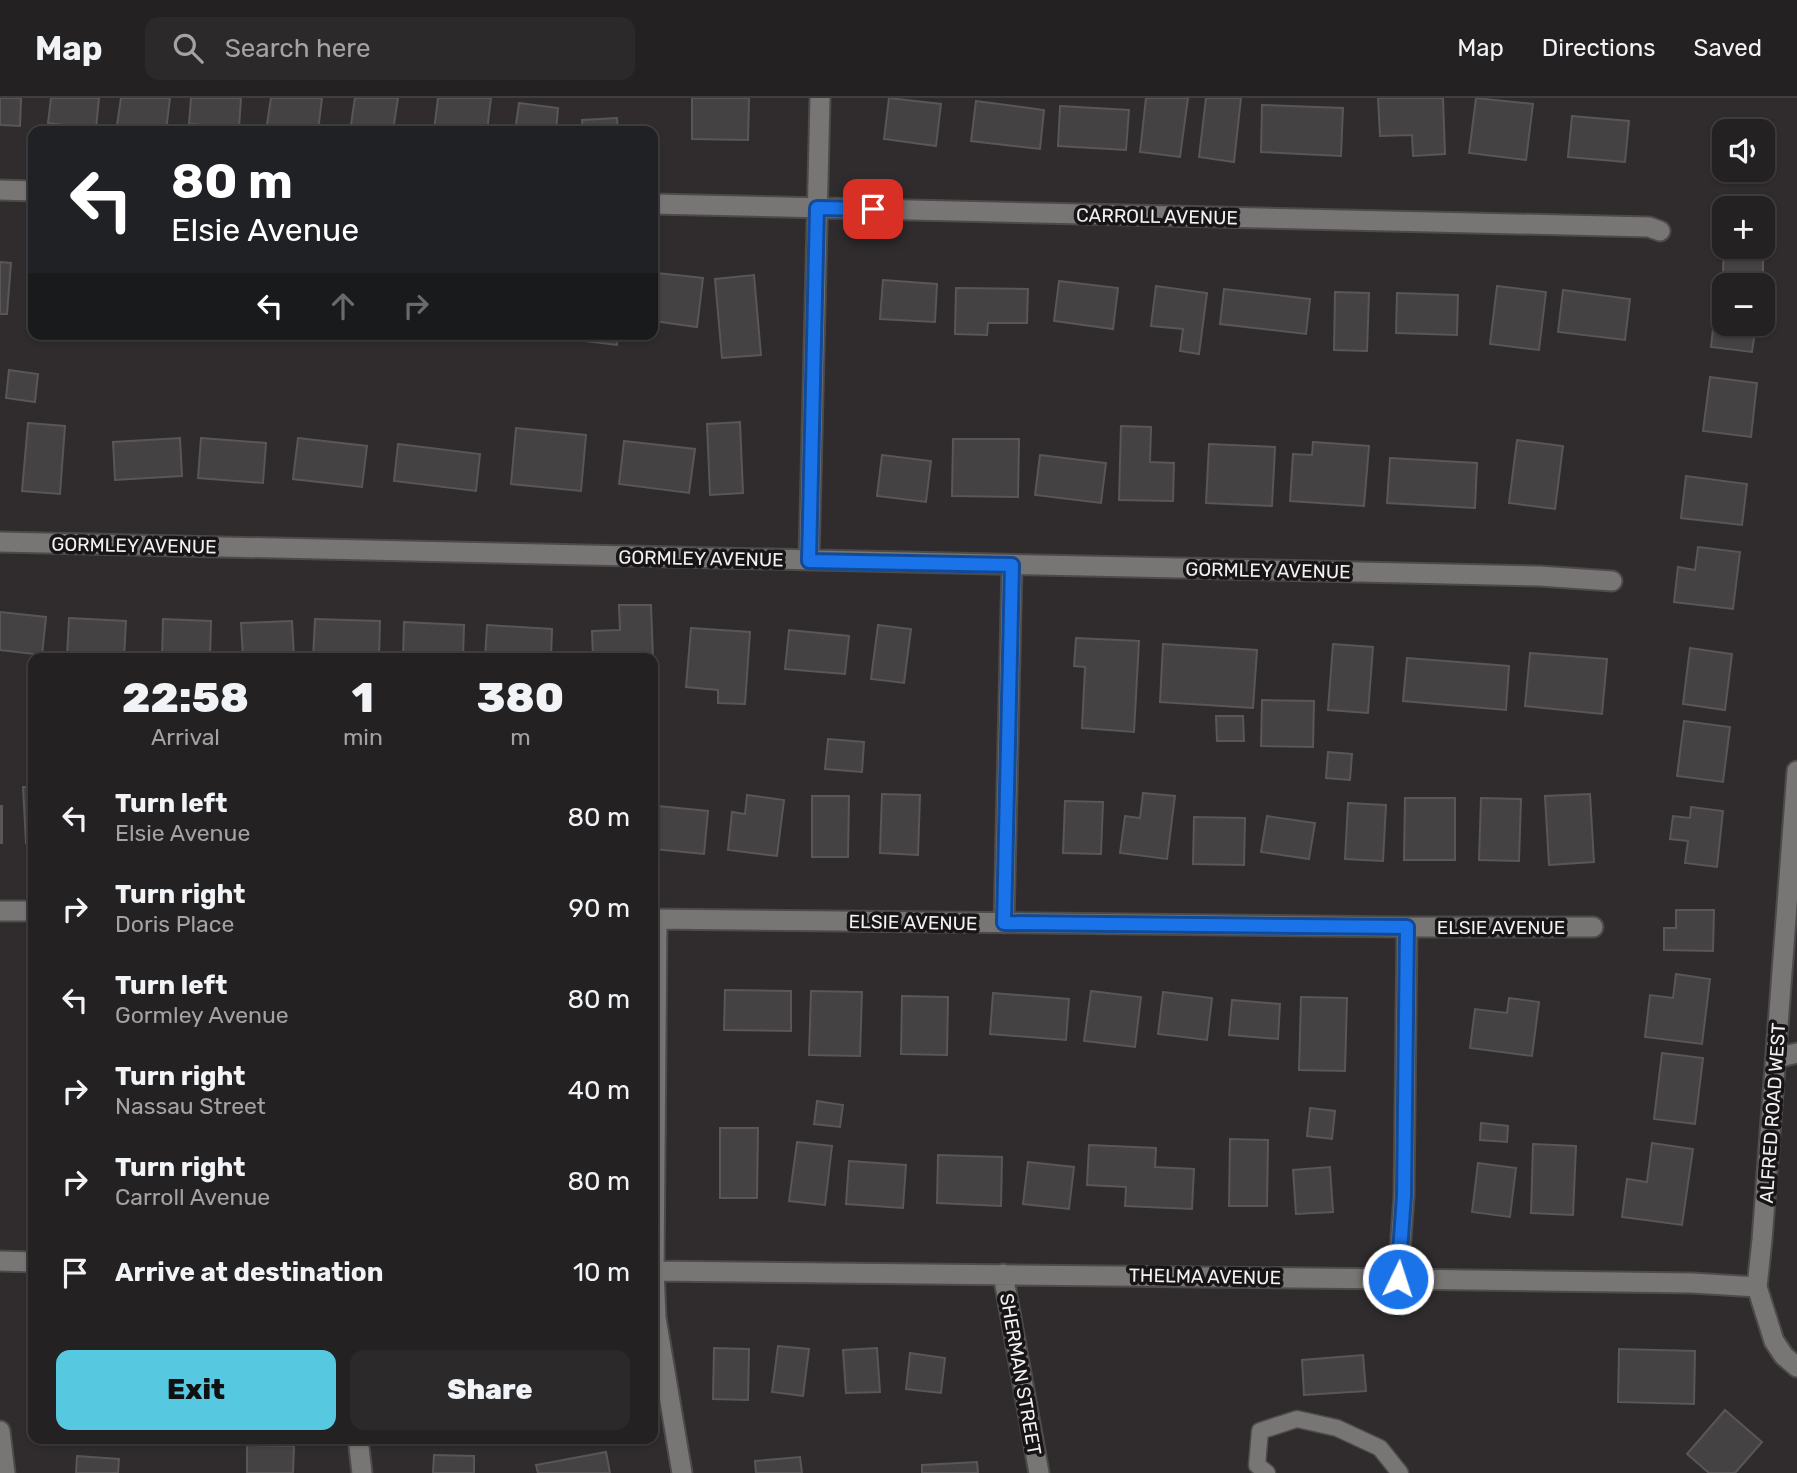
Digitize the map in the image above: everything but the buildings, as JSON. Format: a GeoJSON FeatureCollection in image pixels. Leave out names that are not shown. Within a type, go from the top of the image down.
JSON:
{"type":"FeatureCollection","features":[{"type":"Feature","properties":{"kind":"street"},"geometry":{"type":"LineString","coordinates":[[809,561],[820,98]]}},
{"type":"Feature","properties":{"kind":"street"},"geometry":{"type":"LineString","coordinates":[[0,190],[28,191]]}},
{"type":"Feature","properties":{"kind":"street","name":"CARROLL AVENUE"},"geometry":{"type":"LineString","coordinates":[[658,204],[1649,226],[1660,231]]}},
{"type":"Feature","properties":{"kind":"street","name":"GORMLEY AVENUE"},"geometry":{"type":"LineString","coordinates":[[0,542],[1539,576],[1612,581]]}},
{"type":"Feature","properties":{"kind":"street"},"geometry":{"type":"LineString","coordinates":[[1004,923],[1012,565]]}},
{"type":"Feature","properties":{"kind":"street","name":"ALFRED ROAD WEST"},"geometry":{"type":"LineString","coordinates":[[1757,1287],[1797,771]]}},
{"type":"Feature","properties":{"kind":"street"},"geometry":{"type":"LineString","coordinates":[[0,911],[28,911]]}},
{"type":"Feature","properties":{"kind":"street","name":"ELSIE AVENUE"},"geometry":{"type":"LineString","coordinates":[[658,919],[1593,928]]}},
{"type":"Feature","properties":{"kind":"street"},"geometry":{"type":"LineString","coordinates":[[1398,1279],[1404,1196],[1407,927]]}},
{"type":"Feature","properties":{"kind":"street"},"geometry":{"type":"LineString","coordinates":[[1776,1058],[1797,1053]]}},
{"type":"Feature","properties":{"kind":"street"},"geometry":{"type":"LineString","coordinates":[[0,1261],[28,1262]]}},
{"type":"Feature","properties":{"kind":"street","name":"THELMA AVENUE"},"geometry":{"type":"LineString","coordinates":[[658,1271],[1679,1283],[1757,1287]]}},
{"type":"Feature","properties":{"kind":"street","name":"SHERMAN STREET"},"geometry":{"type":"LineString","coordinates":[[1003,1274],[1039,1473]]}},
{"type":"Feature","properties":{"kind":"street"},"geometry":{"type":"LineString","coordinates":[[1757,1287],[1774,1341],[1784,1356],[1797,1367]]}},
{"type":"Feature","properties":{"kind":"street"},"geometry":{"type":"LineString","coordinates":[[658,1330],[682,1473]]}},
{"type":"Feature","properties":{"kind":"street"},"geometry":{"type":"LineString","coordinates":[[0,1431],[5,1473]]}},
{"type":"Feature","properties":{"kind":"street"},"geometry":{"type":"LineString","coordinates":[[359,1444],[362,1473]]}},
{"type":"Feature","properties":{"kind":"lane"},"geometry":{"type":"LineString","coordinates":[[1267,1473],[1257,1465],[1260,1431],[1297,1419],[1337,1428],[1380,1448],[1400,1473]]}},
{"type":"Feature","properties":{"kind":"route"},"geometry":{"type":"LineString","coordinates":[[873,209],[817,208],[809,561],[1012,565],[1004,923],[1407,927],[1404,1196],[1398,1279]]}}]}
